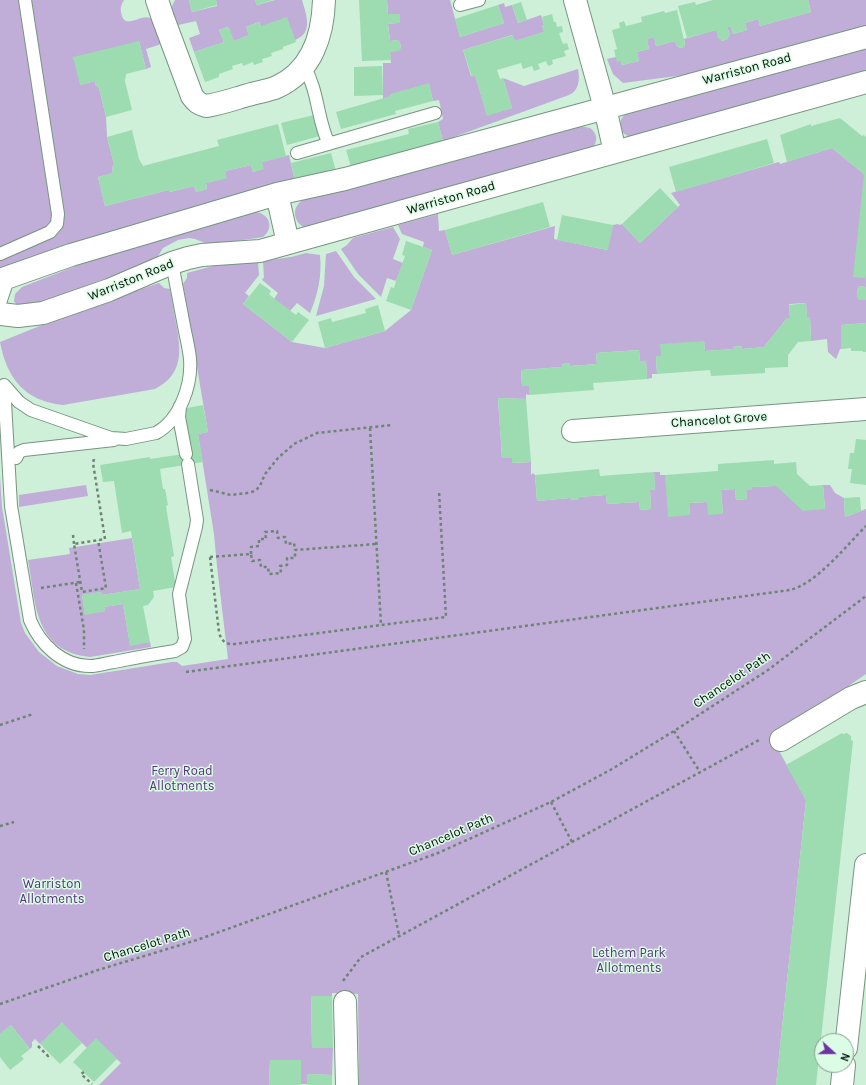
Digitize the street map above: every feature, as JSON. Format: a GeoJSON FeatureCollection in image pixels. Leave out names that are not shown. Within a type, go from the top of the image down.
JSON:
{"type":"FeatureCollection","features":[{"type":"Feature","properties":{"kind":"street"},"geometry":{"type":"LineString","coordinates":[[157,0],[192,96],[200,105],[206,106],[277,87],[293,77],[312,55],[323,22],[324,0]]}},
{"type":"Feature","properties":{"kind":"street"},"geometry":{"type":"LineString","coordinates":[[579,1],[615,152]]}},
{"type":"Feature","properties":{"kind":"street","name":"Warriston Road"},"geometry":{"type":"LineString","coordinates":[[7,277],[106,245],[277,194],[345,179],[866,37]]}},
{"type":"Feature","properties":{"kind":"street","name":"Warriston Road"},"geometry":{"type":"LineString","coordinates":[[0,314],[18,316],[43,313],[110,290],[172,263],[202,254],[260,251],[288,244],[866,82]]}},
{"type":"Feature","properties":{"kind":"street"},"geometry":{"type":"LineString","coordinates":[[277,194],[288,244]]}},
{"type":"Feature","properties":{"kind":"street","name":"Chancelot Grove"},"geometry":{"type":"LineString","coordinates":[[573,431],[866,409]]}},
{"type":"Feature","properties":{"kind":"street"},"geometry":{"type":"LineString","coordinates":[[781,740],[851,698],[866,692]]}},
{"type":"Feature","properties":{"kind":"street"},"geometry":{"type":"LineString","coordinates":[[848,1033],[866,865]]}},
{"type":"Feature","properties":{"kind":"street"},"geometry":{"type":"LineString","coordinates":[[345,1002],[347,1085]]}},
{"type":"Feature","properties":{"kind":"street"},"geometry":{"type":"LineString","coordinates":[[842,1085],[843,1073]]}},
{"type":"Feature","properties":{"kind":"lane"},"geometry":{"type":"LineString","coordinates":[[0,254],[50,232],[56,224],[58,214],[25,0]]}},
{"type":"Feature","properties":{"kind":"lane"},"geometry":{"type":"LineString","coordinates":[[460,5],[479,0]]}},
{"type":"Feature","properties":{"kind":"lane"},"geometry":{"type":"LineString","coordinates":[[304,66],[314,88],[329,144]]}},
{"type":"Feature","properties":{"kind":"lane"},"geometry":{"type":"LineString","coordinates":[[297,153],[435,113]]}},
{"type":"Feature","properties":{"kind":"lane"},"geometry":{"type":"LineString","coordinates":[[2,382],[11,506],[30,620],[39,638],[45,646],[61,658],[70,662],[90,666],[175,651],[182,647],[186,637],[179,594],[193,540],[196,520],[180,417],[182,401],[189,378],[190,358],[172,263]]}},
{"type":"Feature","properties":{"kind":"lane"},"geometry":{"type":"LineString","coordinates":[[0,303],[7,282],[7,277]]}},
{"type":"Feature","properties":{"kind":"lane"},"geometry":{"type":"LineString","coordinates":[[2,382],[16,399],[31,410],[116,440]]}},
{"type":"Feature","properties":{"kind":"lane"},"geometry":{"type":"LineString","coordinates":[[16,458],[19,452],[24,450],[116,440],[156,433],[172,417],[182,401]]}},
{"type":"Feature","properties":{"kind":"path"},"geometry":{"type":"LineString","coordinates":[[190,479],[213,492],[230,495],[255,491],[260,486],[265,474],[274,462],[285,451],[303,439],[317,433],[392,426]]}},
{"type":"Feature","properties":{"kind":"path"},"geometry":{"type":"LineString","coordinates":[[370,428],[380,625]]}},
{"type":"Feature","properties":{"kind":"path"},"geometry":{"type":"LineString","coordinates":[[74,544],[105,539],[93,463],[99,449],[116,440]]}},
{"type":"Feature","properties":{"kind":"path"},"geometry":{"type":"LineString","coordinates":[[210,557],[220,632],[222,639],[226,643],[235,644],[446,617],[439,491]]}},
{"type":"Feature","properties":{"kind":"path"},"geometry":{"type":"LineString","coordinates":[[186,672],[797,589],[807,583],[824,568],[866,526]]}},
{"type":"Feature","properties":{"kind":"path"},"geometry":{"type":"LineString","coordinates":[[278,531],[278,538],[285,537],[286,544],[294,544],[295,550],[295,558],[287,558],[287,565],[280,566],[281,573],[268,574],[268,567],[261,567],[260,560],[252,561],[251,554],[251,547],[259,546],[259,539],[266,538],[265,532],[278,531]]}},
{"type":"Feature","properties":{"kind":"path"},"geometry":{"type":"LineString","coordinates":[[73,535],[82,592],[106,588],[98,540]]}},
{"type":"Feature","properties":{"kind":"path"},"geometry":{"type":"LineString","coordinates":[[193,540],[198,552],[204,556],[210,557],[251,554]]}},
{"type":"Feature","properties":{"kind":"path"},"geometry":{"type":"LineString","coordinates":[[295,550],[376,544]]}},
{"type":"Feature","properties":{"kind":"path"},"geometry":{"type":"LineString","coordinates":[[26,591],[80,582]]}},
{"type":"Feature","properties":{"kind":"path"},"geometry":{"type":"LineString","coordinates":[[76,583],[85,639],[83,665]]}},
{"type":"Feature","properties":{"kind":"path","name":"Chancelot Path"},"geometry":{"type":"LineString","coordinates":[[0,1004],[98,970],[197,940],[438,853],[551,802],[612,769],[768,670],[866,596]]}},
{"type":"Feature","properties":{"kind":"path"},"geometry":{"type":"LineString","coordinates":[[0,725],[33,714]]}},
{"type":"Feature","properties":{"kind":"path"},"geometry":{"type":"LineString","coordinates":[[674,731],[700,772]]}},
{"type":"Feature","properties":{"kind":"path"},"geometry":{"type":"LineString","coordinates":[[352,969],[361,957],[399,935],[769,734],[781,740]]}},
{"type":"Feature","properties":{"kind":"path"},"geometry":{"type":"LineString","coordinates":[[551,802],[572,842]]}},
{"type":"Feature","properties":{"kind":"path"},"geometry":{"type":"LineString","coordinates":[[0,826],[14,822]]}},
{"type":"Feature","properties":{"kind":"path"},"geometry":{"type":"LineString","coordinates":[[386,872],[399,935]]}},
{"type":"Feature","properties":{"kind":"path"},"geometry":{"type":"LineString","coordinates":[[38,1046],[48,1056],[50,1054]]}},
{"type":"Feature","properties":{"kind":"path"},"geometry":{"type":"LineString","coordinates":[[84,1072],[81,1074],[92,1084]]}},
{"type":"Feature","properties":{"kind":"green space"},"geometry":{"type":"Polygon","coordinates":[[[0,0],[124,0],[121,10],[125,21],[133,21],[146,17],[150,18],[154,23],[161,44],[146,49],[151,67],[146,69],[139,41],[80,85],[95,81],[96,86],[99,88],[106,117],[107,137],[114,164],[112,168],[113,173],[98,177],[105,206],[169,190],[170,192],[194,186],[196,192],[207,189],[206,183],[226,178],[225,171],[251,165],[253,172],[263,169],[262,162],[289,155],[295,181],[0,271],[0,0]]]}},
{"type":"Feature","properties":{"kind":"green space"},"geometry":{"type":"Polygon","coordinates":[[[175,0],[189,0],[192,12],[217,6],[216,0],[255,0],[257,5],[275,0],[302,0],[307,17],[307,28],[301,37],[295,40],[261,26],[259,22],[246,27],[249,35],[234,41],[228,27],[219,30],[224,42],[194,52],[189,38],[200,34],[196,21],[178,25],[171,8],[175,0]]]}},
{"type":"Feature","properties":{"kind":"green space"},"geometry":{"type":"Polygon","coordinates":[[[387,0],[450,0],[460,37],[504,23],[498,5],[504,3],[505,7],[512,5],[518,23],[541,15],[544,25],[542,26],[544,32],[515,41],[512,35],[463,50],[471,76],[475,75],[487,115],[512,108],[503,78],[524,86],[578,69],[579,81],[577,88],[569,95],[443,141],[438,122],[443,119],[439,100],[433,101],[429,84],[390,95],[391,96],[383,99],[383,63],[391,63],[390,52],[401,48],[398,40],[390,41],[388,24],[398,23],[400,21],[400,16],[398,14],[388,14],[387,0]]]}},
{"type":"Feature","properties":{"kind":"green space"},"geometry":{"type":"Polygon","coordinates":[[[808,0],[866,0],[866,26],[692,74],[623,83],[613,74],[607,59],[616,57],[621,61],[622,65],[639,61],[637,52],[649,49],[647,39],[654,37],[656,46],[675,41],[677,46],[680,48],[684,47],[684,39],[716,30],[722,41],[727,39],[730,35],[727,27],[731,27],[733,34],[747,30],[745,23],[758,19],[760,26],[811,12],[808,0]]]}},
{"type":"Feature","properties":{"kind":"green space"},"geometry":{"type":"Polygon","coordinates":[[[866,46],[866,72],[629,137],[622,132],[621,121],[627,113],[866,46]]]}},
{"type":"Feature","properties":{"kind":"green space"},"geometry":{"type":"Polygon","coordinates":[[[581,126],[590,128],[596,135],[596,140],[592,149],[306,228],[296,219],[295,211],[299,203],[303,200],[581,126]]]}},
{"type":"Feature","properties":{"kind":"green space"},"geometry":{"type":"Polygon","coordinates":[[[832,148],[864,174],[866,287],[860,286],[857,296],[859,300],[866,300],[866,323],[841,325],[841,349],[836,359],[828,352],[827,339],[811,341],[810,317],[807,317],[806,303],[789,304],[790,318],[787,318],[764,347],[742,349],[741,346],[733,347],[733,349],[705,351],[704,341],[661,356],[656,356],[657,374],[652,374],[652,378],[647,379],[646,361],[640,361],[639,350],[596,353],[597,364],[570,366],[570,363],[562,364],[562,367],[521,370],[522,386],[529,386],[529,395],[526,394],[526,399],[498,398],[502,458],[512,458],[512,463],[531,462],[531,475],[533,473],[535,475],[537,501],[570,498],[570,500],[579,499],[579,497],[606,495],[607,504],[639,502],[640,510],[651,509],[650,490],[655,490],[654,472],[660,472],[660,475],[665,475],[690,515],[689,503],[707,502],[723,514],[721,490],[735,489],[736,500],[747,499],[746,490],[752,490],[752,487],[776,486],[825,509],[823,485],[830,485],[835,493],[844,498],[845,517],[866,509],[866,674],[772,738],[806,800],[776,1085],[359,1085],[358,994],[332,993],[332,996],[311,997],[312,1048],[333,1048],[332,1075],[307,1074],[307,1084],[301,1084],[301,1060],[270,1060],[269,1085],[99,1085],[121,1063],[96,1039],[87,1048],[62,1023],[40,1044],[35,1039],[32,1042],[32,1047],[30,1049],[11,1025],[0,1034],[0,477],[2,507],[21,623],[25,633],[39,652],[57,666],[78,674],[90,675],[172,662],[177,662],[182,666],[228,659],[214,534],[198,434],[208,432],[183,284],[187,278],[187,273],[224,263],[258,262],[259,275],[245,293],[249,296],[243,304],[292,342],[325,348],[385,331],[411,310],[432,250],[423,247],[424,242],[402,234],[398,225],[438,214],[439,231],[445,230],[452,255],[555,226],[554,239],[607,250],[613,225],[622,224],[640,243],[680,205],[671,193],[779,162],[780,164],[832,148]]]}},
{"type":"Feature","properties":{"kind":"green space"},"geometry":{"type":"Polygon","coordinates":[[[257,212],[265,216],[269,222],[269,230],[263,237],[210,245],[189,238],[178,240],[163,248],[157,258],[144,266],[112,276],[26,308],[17,305],[14,301],[15,294],[22,287],[76,266],[128,248],[257,212]]]}},
{"type":"Feature","properties":{"kind":"green space"},"geometry":{"type":"Polygon","coordinates":[[[393,227],[400,239],[393,259],[403,263],[396,281],[387,278],[381,297],[358,274],[341,249],[353,238],[393,227]]]}},
{"type":"Feature","properties":{"kind":"green space"},"geometry":{"type":"Polygon","coordinates":[[[336,251],[354,277],[376,299],[316,316],[324,286],[326,254],[336,251]]]}},
{"type":"Feature","properties":{"kind":"green space"},"geometry":{"type":"Polygon","coordinates":[[[306,253],[320,255],[320,278],[317,292],[310,313],[297,303],[290,311],[274,299],[278,293],[262,280],[264,277],[263,261],[306,253]]]}},
{"type":"Feature","properties":{"kind":"green space"},"geometry":{"type":"Polygon","coordinates":[[[159,283],[164,288],[170,289],[178,333],[179,352],[176,369],[164,383],[155,389],[63,405],[49,403],[38,399],[20,386],[13,377],[7,366],[0,342],[77,311],[159,283]]]}},
{"type":"Feature","properties":{"kind":"green space"},"geometry":{"type":"Polygon","coordinates":[[[86,485],[88,496],[19,507],[19,495],[86,485]]]}},
{"type":"Feature","properties":{"kind":"green space"},"geometry":{"type":"Polygon","coordinates":[[[132,538],[140,589],[102,595],[101,592],[82,595],[85,614],[105,611],[104,607],[123,604],[130,645],[150,642],[151,647],[90,657],[72,653],[58,646],[48,635],[41,623],[36,608],[28,560],[70,554],[69,548],[132,538]]]}},
{"type":"Feature","properties":{"kind":"building"},"geometry":{"type":"Polygon","coordinates":[[[189,0],[216,0],[217,5],[192,12],[189,0]]]}},
{"type":"Feature","properties":{"kind":"building"},"geometry":{"type":"Polygon","coordinates":[[[255,0],[273,0],[256,5],[255,0]]]}},
{"type":"Feature","properties":{"kind":"building"},"geometry":{"type":"Polygon","coordinates":[[[359,0],[387,0],[388,14],[398,14],[400,16],[400,21],[398,23],[388,24],[390,41],[398,40],[401,48],[399,51],[390,52],[391,60],[362,61],[359,0]]]}},
{"type":"Feature","properties":{"kind":"building"},"geometry":{"type":"Polygon","coordinates":[[[713,0],[808,0],[811,12],[760,26],[758,19],[745,23],[747,30],[733,34],[731,27],[727,27],[730,35],[727,39],[722,41],[718,38],[716,30],[687,38],[678,6],[695,2],[696,5],[713,0]]]}},
{"type":"Feature","properties":{"kind":"building"},"geometry":{"type":"Polygon","coordinates":[[[521,2],[527,20],[518,23],[512,5],[521,2]]]}},
{"type":"Feature","properties":{"kind":"building"},"geometry":{"type":"Polygon","coordinates":[[[498,5],[504,23],[460,37],[455,19],[498,5]]]}},
{"type":"Feature","properties":{"kind":"building"},"geometry":{"type":"Polygon","coordinates":[[[677,10],[685,44],[684,47],[680,48],[677,46],[675,41],[656,46],[654,37],[647,39],[649,49],[637,52],[639,61],[622,65],[621,61],[617,62],[614,50],[617,49],[612,30],[620,28],[619,23],[624,21],[626,26],[642,22],[641,17],[664,11],[665,13],[677,10]]]}},
{"type":"Feature","properties":{"kind":"building"},"geometry":{"type":"Polygon","coordinates":[[[552,14],[557,27],[562,26],[563,32],[559,33],[563,44],[567,43],[569,49],[564,51],[566,56],[552,60],[553,64],[548,66],[546,61],[538,64],[540,69],[534,71],[532,66],[523,69],[521,63],[497,70],[500,79],[503,78],[512,108],[487,116],[475,75],[472,77],[463,50],[513,35],[515,41],[544,32],[542,17],[552,14]]]}},
{"type":"Feature","properties":{"kind":"building"},"geometry":{"type":"Polygon","coordinates":[[[287,17],[296,42],[271,53],[272,56],[262,59],[263,62],[254,65],[253,62],[243,66],[242,63],[232,66],[233,69],[219,74],[219,77],[205,82],[194,52],[224,42],[219,30],[229,27],[234,41],[249,35],[246,27],[260,22],[261,26],[287,17]]]}},
{"type":"Feature","properties":{"kind":"building"},"geometry":{"type":"Polygon","coordinates":[[[139,41],[146,69],[126,74],[125,81],[132,110],[106,117],[99,88],[96,86],[95,81],[80,85],[73,57],[139,41]]]}},
{"type":"Feature","properties":{"kind":"building"},"geometry":{"type":"Polygon","coordinates":[[[382,66],[383,95],[354,96],[354,67],[382,66]]]}},
{"type":"Feature","properties":{"kind":"building"},"geometry":{"type":"Polygon","coordinates":[[[429,83],[433,101],[395,111],[396,114],[341,129],[336,112],[429,83]]]}},
{"type":"Feature","properties":{"kind":"building"},"geometry":{"type":"Polygon","coordinates":[[[314,115],[320,136],[287,145],[281,123],[314,115]]]}},
{"type":"Feature","properties":{"kind":"building"},"geometry":{"type":"Polygon","coordinates":[[[840,118],[862,136],[864,135],[866,137],[866,278],[853,277],[864,174],[832,148],[787,162],[780,135],[811,124],[811,126],[840,118]]]}},
{"type":"Feature","properties":{"kind":"building"},"geometry":{"type":"Polygon","coordinates":[[[438,122],[443,141],[351,167],[346,150],[409,134],[408,129],[438,122]]]}},
{"type":"Feature","properties":{"kind":"building"},"geometry":{"type":"Polygon","coordinates":[[[278,124],[286,156],[262,162],[264,169],[253,172],[251,165],[225,171],[227,178],[206,183],[207,189],[196,192],[194,186],[169,192],[169,190],[105,206],[98,177],[113,173],[112,168],[114,164],[107,137],[132,130],[139,159],[143,166],[219,146],[217,140],[278,124]]]}},
{"type":"Feature","properties":{"kind":"building"},"geometry":{"type":"Polygon","coordinates":[[[767,139],[774,163],[676,192],[669,167],[767,139]]]}},
{"type":"Feature","properties":{"kind":"building"},"geometry":{"type":"Polygon","coordinates":[[[331,153],[336,171],[295,181],[291,163],[331,153]]]}},
{"type":"Feature","properties":{"kind":"building"},"geometry":{"type":"Polygon","coordinates":[[[660,188],[678,207],[640,243],[622,224],[660,188]]]}},
{"type":"Feature","properties":{"kind":"building"},"geometry":{"type":"Polygon","coordinates":[[[543,202],[550,227],[452,255],[445,230],[543,202]]]}},
{"type":"Feature","properties":{"kind":"building"},"geometry":{"type":"Polygon","coordinates":[[[562,215],[613,225],[608,250],[557,240],[562,215]]]}},
{"type":"Feature","properties":{"kind":"building"},"geometry":{"type":"Polygon","coordinates":[[[406,241],[432,250],[411,310],[386,301],[391,287],[394,288],[405,256],[402,255],[406,241]]]}},
{"type":"Feature","properties":{"kind":"building"},"geometry":{"type":"Polygon","coordinates":[[[260,283],[271,291],[269,294],[271,296],[296,315],[298,312],[309,320],[292,342],[243,304],[260,283]]]}},
{"type":"Feature","properties":{"kind":"building"},"geometry":{"type":"Polygon","coordinates":[[[860,286],[866,287],[866,300],[859,300],[857,297],[857,291],[860,286]]]}},
{"type":"Feature","properties":{"kind":"building"},"geometry":{"type":"Polygon","coordinates":[[[806,303],[807,317],[810,317],[811,341],[798,342],[788,355],[788,367],[765,368],[765,373],[711,376],[710,370],[657,374],[656,356],[661,356],[660,344],[704,341],[705,351],[733,349],[733,347],[741,346],[742,349],[764,347],[787,318],[790,318],[789,305],[806,303]]]}},
{"type":"Feature","properties":{"kind":"building"},"geometry":{"type":"Polygon","coordinates":[[[378,305],[385,331],[325,348],[318,322],[331,318],[332,322],[366,313],[365,309],[378,305]]]}},
{"type":"Feature","properties":{"kind":"building"},"geometry":{"type":"Polygon","coordinates":[[[866,323],[866,352],[851,351],[851,348],[841,349],[841,325],[866,323]]]}},
{"type":"Feature","properties":{"kind":"building"},"geometry":{"type":"Polygon","coordinates":[[[639,350],[640,361],[646,361],[647,379],[593,383],[594,390],[529,395],[529,386],[522,386],[521,370],[562,367],[561,364],[570,363],[570,366],[597,364],[596,353],[639,350]]]}},
{"type":"Feature","properties":{"kind":"building"},"geometry":{"type":"Polygon","coordinates":[[[498,398],[526,399],[531,462],[512,463],[512,458],[502,458],[498,398]]]}},
{"type":"Feature","properties":{"kind":"building"},"geometry":{"type":"Polygon","coordinates":[[[203,405],[208,432],[198,434],[203,462],[160,469],[163,489],[165,489],[168,505],[166,506],[174,556],[171,557],[176,587],[153,591],[154,597],[148,605],[143,606],[150,642],[130,646],[123,604],[104,607],[105,611],[85,615],[82,595],[101,592],[102,595],[140,589],[131,531],[122,533],[114,481],[103,482],[100,465],[150,457],[150,459],[190,453],[182,409],[203,405]]]}},
{"type":"Feature","properties":{"kind":"building"},"geometry":{"type":"Polygon","coordinates":[[[856,439],[866,440],[866,485],[850,483],[852,469],[848,469],[850,453],[854,453],[856,439]]]}},
{"type":"Feature","properties":{"kind":"building"},"geometry":{"type":"Polygon","coordinates":[[[774,460],[774,464],[796,462],[797,474],[810,486],[823,485],[825,509],[803,511],[776,486],[752,487],[752,490],[746,490],[747,499],[736,500],[735,489],[721,490],[723,514],[708,515],[707,502],[689,503],[690,515],[668,517],[665,475],[718,471],[718,464],[774,460]]]}},
{"type":"Feature","properties":{"kind":"building"},"geometry":{"type":"Polygon","coordinates":[[[599,469],[600,476],[654,472],[655,490],[650,490],[651,509],[640,510],[639,502],[607,504],[606,495],[579,497],[579,499],[570,500],[570,498],[537,501],[535,475],[599,469]]]}},
{"type":"Feature","properties":{"kind":"building"},"geometry":{"type":"Polygon","coordinates":[[[860,497],[861,511],[845,517],[844,498],[860,497]]]}},
{"type":"Feature","properties":{"kind":"building"},"geometry":{"type":"Polygon","coordinates":[[[842,733],[847,733],[851,736],[851,740],[853,741],[822,1033],[814,1033],[814,1073],[817,1073],[816,1085],[776,1085],[806,800],[786,765],[842,733]]]}},
{"type":"Feature","properties":{"kind":"building"},"geometry":{"type":"Polygon","coordinates":[[[311,996],[332,996],[333,1048],[312,1048],[311,996]]]}},
{"type":"Feature","properties":{"kind":"building"},"geometry":{"type":"Polygon","coordinates":[[[62,1022],[82,1043],[60,1064],[40,1044],[62,1022]]]}},
{"type":"Feature","properties":{"kind":"building"},"geometry":{"type":"Polygon","coordinates":[[[11,1025],[30,1049],[21,1056],[24,1059],[10,1070],[0,1057],[0,1034],[11,1025]]]}},
{"type":"Feature","properties":{"kind":"building"},"geometry":{"type":"Polygon","coordinates":[[[96,1038],[117,1059],[94,1082],[73,1062],[96,1038]]]}},
{"type":"Feature","properties":{"kind":"building"},"geometry":{"type":"Polygon","coordinates":[[[270,1060],[301,1060],[301,1085],[269,1085],[270,1060]]]}},
{"type":"Feature","properties":{"kind":"building"},"geometry":{"type":"Polygon","coordinates":[[[307,1074],[332,1075],[332,1085],[307,1085],[307,1074]]]}},
{"type":"Feature","properties":{"kind":"park label","name":"Ferry Road Allotments"},"geometry":{"type":"Point","coordinates":[182,778]}},
{"type":"Feature","properties":{"kind":"park label","name":"Warriston Allotments"},"geometry":{"type":"Point","coordinates":[52,892]}},
{"type":"Feature","properties":{"kind":"park label","name":"Lethem Park Allotments"},"geometry":{"type":"Point","coordinates":[629,960]}}]}
